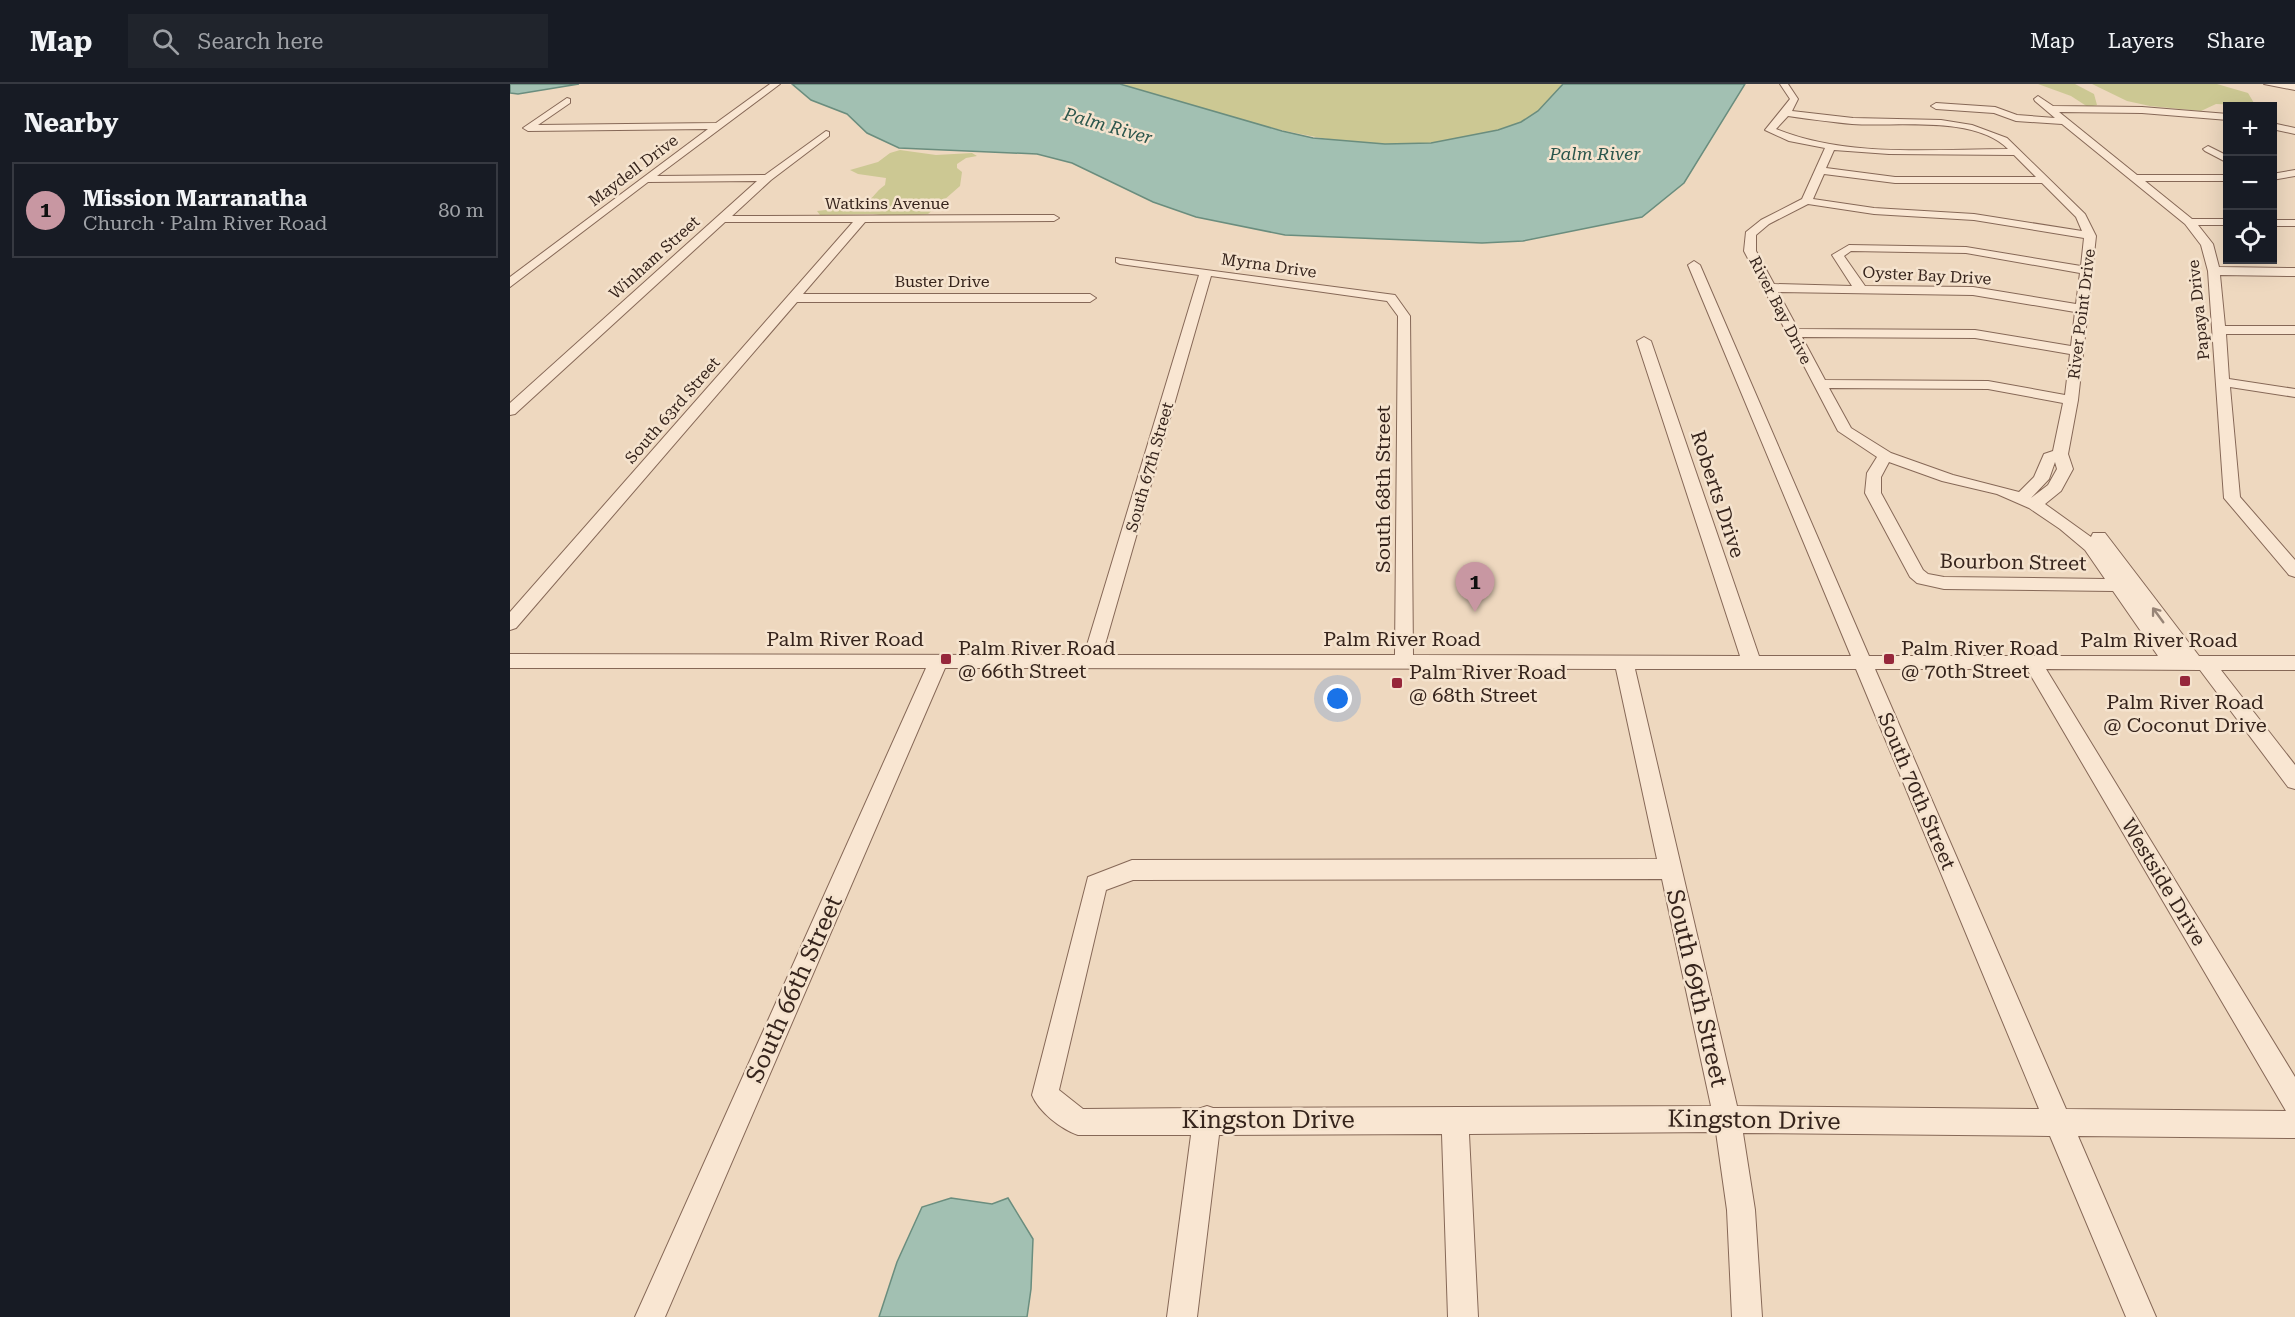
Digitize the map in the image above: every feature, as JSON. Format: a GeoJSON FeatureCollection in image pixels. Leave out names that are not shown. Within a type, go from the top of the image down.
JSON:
{"type":"FeatureCollection","features":[{"type":"Feature","properties":{"kind":"street","name":"Maydell Drive"},"geometry":{"type":"LineString","coordinates":[[510,283],[716,126],[776,84]]}},
{"type":"Feature","properties":{"kind":"street"},"geometry":{"type":"LineString","coordinates":[[2270,84],[2295,87]]}},
{"type":"Feature","properties":{"kind":"street"},"geometry":{"type":"LineString","coordinates":[[2270,84],[2295,97]]}},
{"type":"Feature","properties":{"kind":"street"},"geometry":{"type":"LineString","coordinates":[[1784,85],[1794,99],[1786,113],[1770,130],[1782,136],[1831,145],[1888,151],[2016,152]]}},
{"type":"Feature","properties":{"kind":"street","name":"Papaya Drive"},"geometry":{"type":"LineString","coordinates":[[2038,99],[2189,222],[2207,244],[2214,271],[2232,498],[2295,571]]}},
{"type":"Feature","properties":{"kind":"street"},"geometry":{"type":"LineString","coordinates":[[567,101],[528,128],[716,126]]}},
{"type":"Feature","properties":{"kind":"street"},"geometry":{"type":"LineString","coordinates":[[1936,106],[1995,110],[2016,118],[2066,121]]}},
{"type":"Feature","properties":{"kind":"street"},"geometry":{"type":"LineString","coordinates":[[2051,110],[2142,110],[2223,117]]}},
{"type":"Feature","properties":{"kind":"street","name":"River Point Drive"},"geometry":{"type":"LineString","coordinates":[[1786,113],[1853,122],[1941,123],[1970,127],[2004,140],[2081,216],[2090,236],[2071,400],[2060,454],[2065,469],[2055,488],[2031,499]]}},
{"type":"Feature","properties":{"kind":"street"},"geometry":{"type":"LineString","coordinates":[[2277,127],[2295,131]]}},
{"type":"Feature","properties":{"kind":"street","name":"Winham Street"},"geometry":{"type":"LineString","coordinates":[[510,411],[767,178],[826,134]]}},
{"type":"Feature","properties":{"kind":"street"},"geometry":{"type":"LineString","coordinates":[[1831,145],[1807,201],[1874,211],[1974,217],[2090,236]]}},
{"type":"Feature","properties":{"kind":"street"},"geometry":{"type":"LineString","coordinates":[[2208,149],[2223,157]]}},
{"type":"Feature","properties":{"kind":"street"},"geometry":{"type":"LineString","coordinates":[[1820,170],[1895,180],[2044,180]]}},
{"type":"Feature","properties":{"kind":"street"},"geometry":{"type":"LineString","coordinates":[[2277,176],[2295,173]]}},
{"type":"Feature","properties":{"kind":"street"},"geometry":{"type":"LineString","coordinates":[[646,179],[767,178]]}},
{"type":"Feature","properties":{"kind":"street"},"geometry":{"type":"LineString","coordinates":[[2137,178],[2223,178]]}},
{"type":"Feature","properties":{"kind":"street","name":"River Bay Drive"},"geometry":{"type":"LineString","coordinates":[[1807,201],[1765,222],[1750,234],[1750,250],[1845,431],[1887,456],[1948,478],[2031,499],[2069,514],[2102,539],[2136,585],[2295,781]]}},
{"type":"Feature","properties":{"kind":"street","name":"Watkins Avenue"},"geometry":{"type":"LineString","coordinates":[[721,219],[1054,218]]}},
{"type":"Feature","properties":{"kind":"street","name":"South 63rd Street"},"geometry":{"type":"LineString","coordinates":[[510,624],[861,220]]}},
{"type":"Feature","properties":{"kind":"street"},"geometry":{"type":"LineString","coordinates":[[2189,222],[2223,222]]}},
{"type":"Feature","properties":{"kind":"street"},"geometry":{"type":"LineString","coordinates":[[2277,222],[2295,222]]}},
{"type":"Feature","properties":{"kind":"street"},"geometry":{"type":"LineString","coordinates":[[1860,288],[1838,255],[1849,248],[1966,250],[2087,271]]}},
{"type":"Feature","properties":{"kind":"street","name":"Myrna Drive"},"geometry":{"type":"LineString","coordinates":[[1120,260],[1391,298],[1404,316]]}},
{"type":"Feature","properties":{"kind":"street","name":"South 70th Street"},"geometry":{"type":"LineString","coordinates":[[1694,265],[2141,1317]]}},
{"type":"Feature","properties":{"kind":"street"},"geometry":{"type":"LineString","coordinates":[[2214,271],[2295,272]]}},
{"type":"Feature","properties":{"kind":"street","name":"South 67th Street"},"geometry":{"type":"LineString","coordinates":[[1091,662],[1206,273]]}},
{"type":"Feature","properties":{"kind":"street","name":"Oyster Bay Drive"},"geometry":{"type":"LineString","coordinates":[[1769,288],[1973,291],[2082,309]]}},
{"type":"Feature","properties":{"kind":"street","name":"Buster Drive"},"geometry":{"type":"LineString","coordinates":[[795,298],[1090,298]]}},
{"type":"Feature","properties":{"kind":"street","name":"South 68th Street"},"geometry":{"type":"LineString","coordinates":[[1404,316],[1404,662]]}},
{"type":"Feature","properties":{"kind":"street"},"geometry":{"type":"LineString","coordinates":[[2217,330],[2295,330]]}},
{"type":"Feature","properties":{"kind":"street"},"geometry":{"type":"LineString","coordinates":[[1792,333],[1975,334],[2077,351]]}},
{"type":"Feature","properties":{"kind":"street","name":"Roberts Drive"},"geometry":{"type":"LineString","coordinates":[[1644,341],[1752,661]]}},
{"type":"Feature","properties":{"kind":"street"},"geometry":{"type":"LineString","coordinates":[[2222,382],[2295,393]]}},
{"type":"Feature","properties":{"kind":"street"},"geometry":{"type":"LineString","coordinates":[[1819,384],[1988,385],[2071,400]]}},
{"type":"Feature","properties":{"kind":"street","name":"Bourbon Street"},"geometry":{"type":"LineString","coordinates":[[1887,456],[1875,469],[1872,480],[1873,493],[1911,567],[1923,579],[1944,583],[2136,585]]}},
{"type":"Feature","properties":{"kind":"street","name":"River Bay Drive"},"geometry":{"type":"LineString","coordinates":[[2031,499],[2091,546],[2172,662]]}},
{"type":"Feature","properties":{"kind":"street","name":"Palm River Road"},"geometry":{"type":"LineString","coordinates":[[510,661],[2295,663]]}},
{"type":"Feature","properties":{"kind":"street","name":"South 66th Street"},"geometry":{"type":"LineString","coordinates":[[650,1317],[938,662]]}},
{"type":"Feature","properties":{"kind":"street","name":"South 69th Street"},"geometry":{"type":"LineString","coordinates":[[1624,662],[1727,1119],[1741,1210],[1748,1317]]}},
{"type":"Feature","properties":{"kind":"street","name":"Westside Drive"},"geometry":{"type":"LineString","coordinates":[[2032,662],[2295,1102]]}},
{"type":"Feature","properties":{"kind":"street","name":"Kingston Drive"},"geometry":{"type":"LineString","coordinates":[[1671,869],[1132,870],[1096,884],[1045,1095],[1078,1122],[1207,1119],[1727,1119],[2059,1125],[2295,1125]]}},
{"type":"Feature","properties":{"kind":"street"},"geometry":{"type":"LineString","coordinates":[[1182,1317],[1207,1119]]}},
{"type":"Feature","properties":{"kind":"street"},"geometry":{"type":"LineString","coordinates":[[1455,1119],[1463,1317]]}},
{"type":"Feature","properties":{"kind":"shaded area"},"geometry":{"type":"Polygon","coordinates":[[[1120,84],[1563,84],[1538,111],[1511,126],[1480,135],[1433,143],[1388,144],[1342,141],[1297,134],[1208,111],[1120,84]]]}},
{"type":"Feature","properties":{"kind":"shaded area"},"geometry":{"type":"Polygon","coordinates":[[[2038,84],[2075,84],[2094,94],[2097,105],[2088,107],[2071,96],[2038,84]]]}},
{"type":"Feature","properties":{"kind":"shaded area"},"geometry":{"type":"Polygon","coordinates":[[[2092,84],[2217,84],[2248,93],[2253,102],[2223,102],[2223,104],[2216,104],[2201,111],[2150,106],[2127,101],[2092,84]]]}},
{"type":"Feature","properties":{"kind":"shaded area"},"geometry":{"type":"Polygon","coordinates":[[[900,150],[936,155],[972,153],[977,156],[966,158],[957,164],[957,168],[962,172],[960,186],[928,214],[895,217],[873,214],[820,215],[817,211],[865,204],[885,185],[886,178],[858,174],[850,170],[878,162],[890,153],[900,150]]]}},
{"type":"Feature","properties":{"kind":"water"},"geometry":{"type":"Polygon","coordinates":[[[510,84],[579,84],[518,94],[510,93],[510,84]]]}},
{"type":"Feature","properties":{"kind":"water","name":"Palm River"},"geometry":{"type":"Polygon","coordinates":[[[792,84],[1120,84],[1282,131],[1313,138],[1385,144],[1431,143],[1498,130],[1521,122],[1538,111],[1563,84],[1745,84],[1684,183],[1642,217],[1523,241],[1482,243],[1285,235],[1196,217],[1153,202],[1072,163],[1037,154],[899,148],[867,133],[847,114],[811,100],[792,84]]]}},
{"type":"Feature","properties":{"kind":"water"},"geometry":{"type":"Polygon","coordinates":[[[951,1198],[992,1204],[1008,1198],[1033,1239],[1031,1289],[1027,1317],[879,1317],[897,1262],[922,1207],[951,1198]]]}},
{"type":"Feature","properties":{"kind":"place","name":"Mission Marranatha"},"geometry":{"type":"Point","coordinates":[1475,612]}},
{"type":"Feature","properties":{"kind":"place","name":"Palm River Road @ 66th Street"},"geometry":{"type":"Point","coordinates":[946,659]}},
{"type":"Feature","properties":{"kind":"place","name":"Palm River Road @ 70th Street"},"geometry":{"type":"Point","coordinates":[1889,659]}},
{"type":"Feature","properties":{"kind":"place","name":"Palm River Road @ Coconut Drive"},"geometry":{"type":"Point","coordinates":[2185,681]}},
{"type":"Feature","properties":{"kind":"place","name":"Palm River Road @ 68th Street"},"geometry":{"type":"Point","coordinates":[1397,683]}}]}
